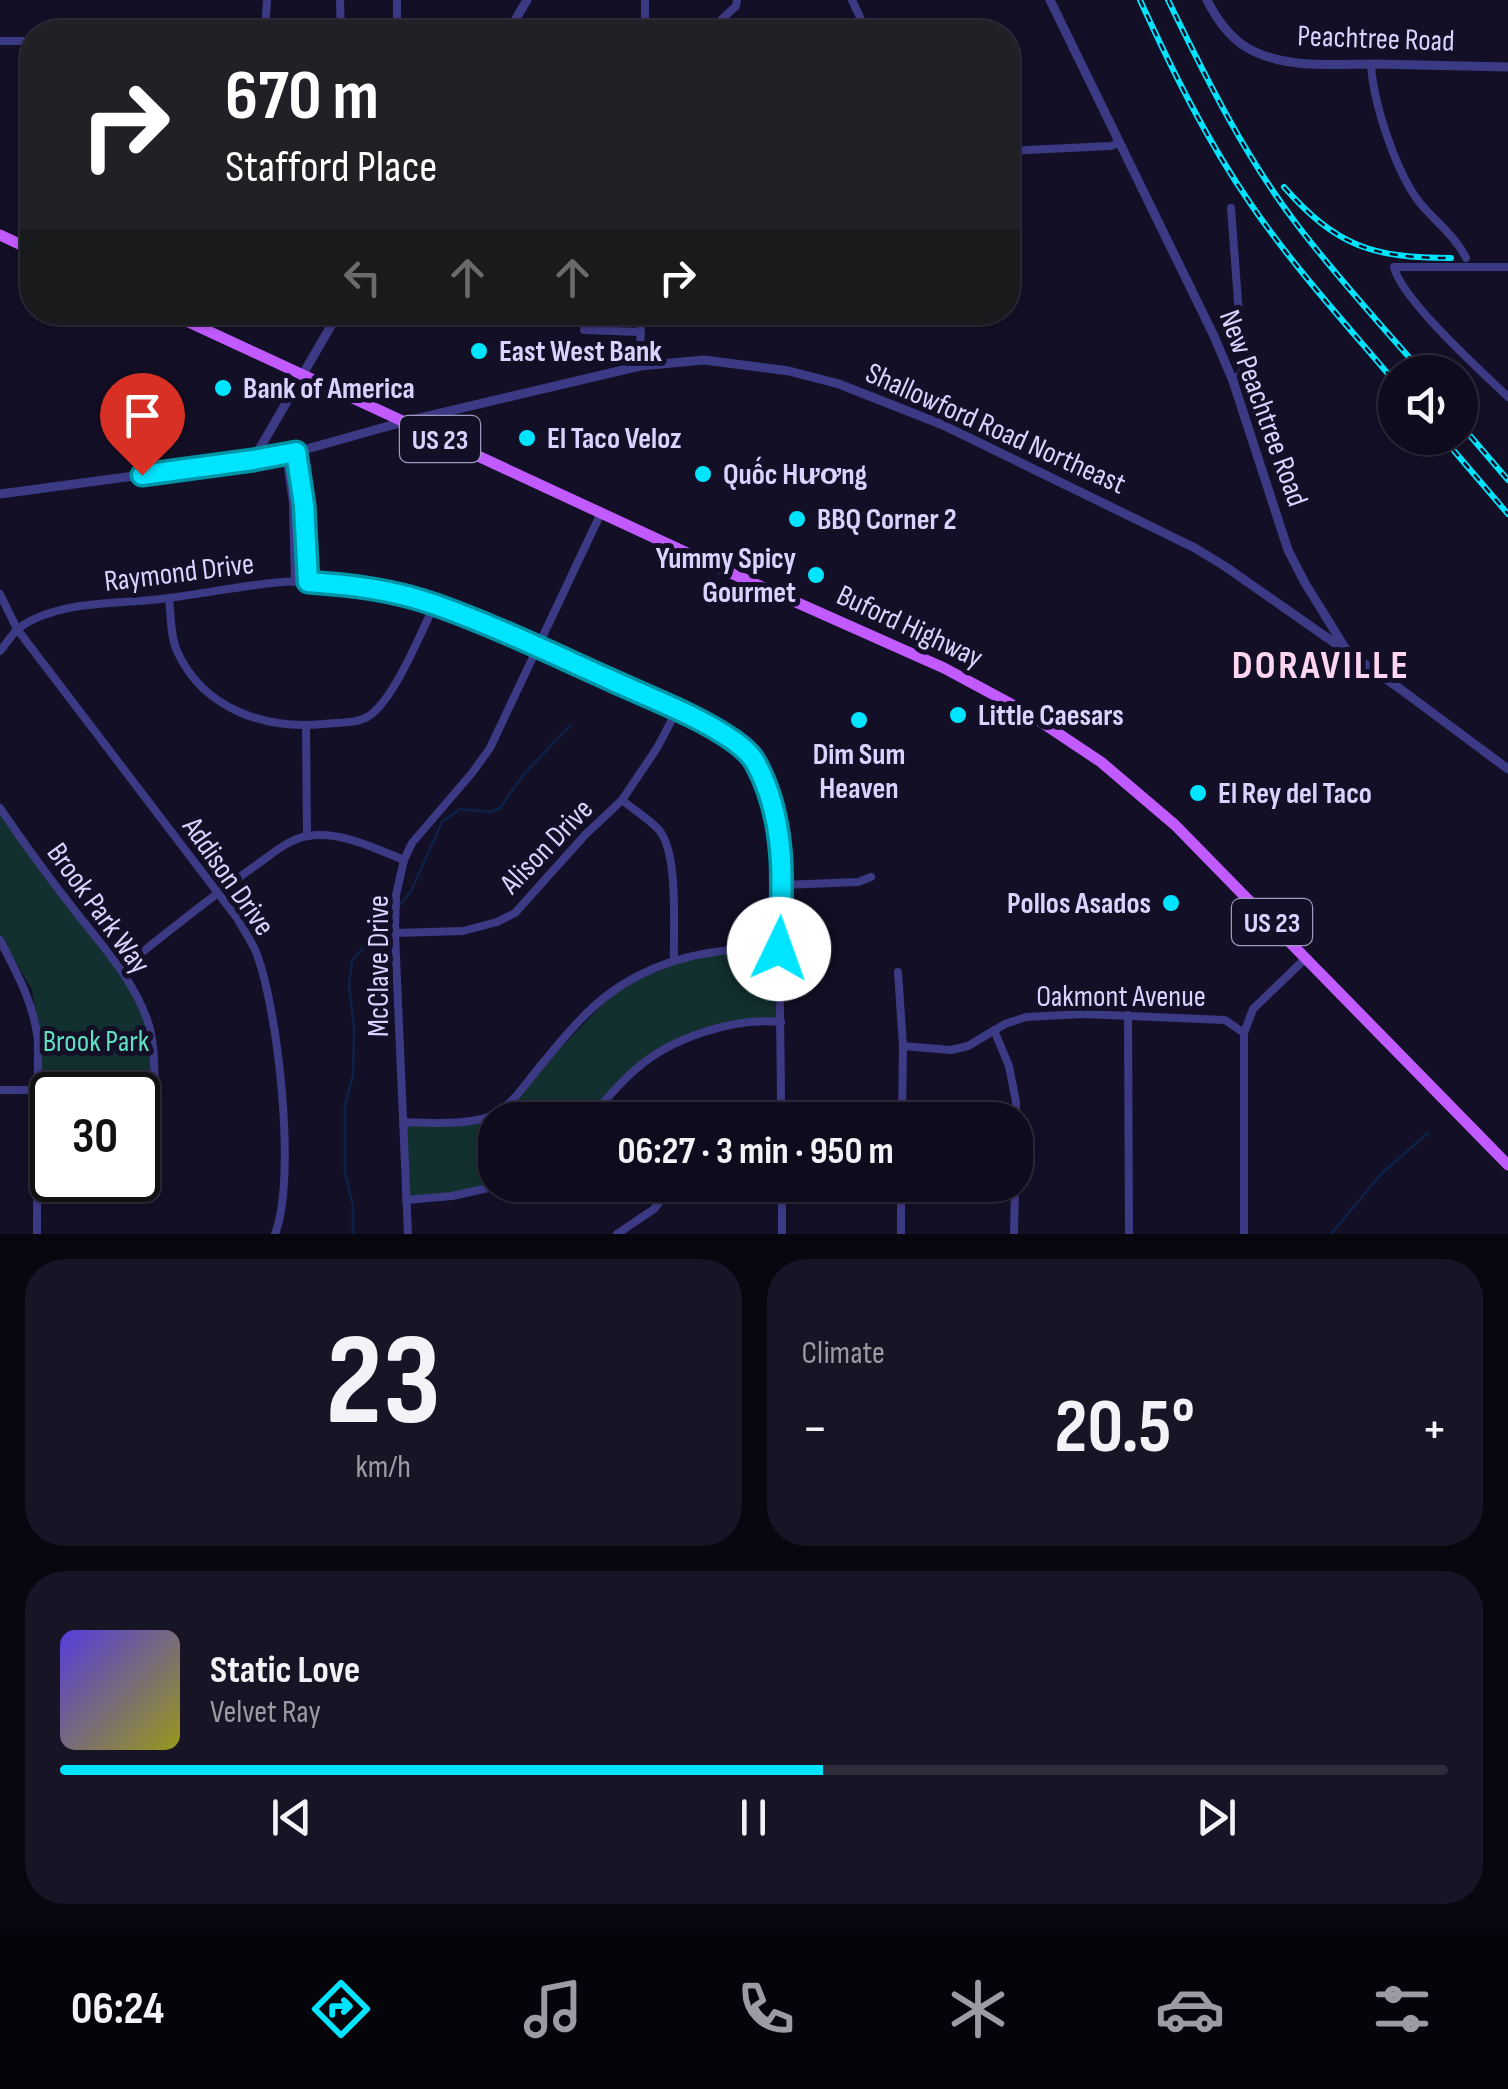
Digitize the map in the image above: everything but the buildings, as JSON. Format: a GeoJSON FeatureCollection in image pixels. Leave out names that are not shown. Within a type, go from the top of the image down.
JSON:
{"type":"FeatureCollection","features":[{"type":"Feature","properties":{"kind":"main road","name":"Buford Highway"},"geometry":{"type":"LineString","coordinates":[[195,325],[944,668],[1040,721],[1089,753],[1155,806],[1508,1165]]}},
{"type":"Feature","properties":{"kind":"street"},"geometry":{"type":"LineString","coordinates":[[722,20],[738,0]]}},
{"type":"Feature","properties":{"kind":"street","name":"New Peachtree Road"},"geometry":{"type":"LineString","coordinates":[[1050,0],[1210,326],[1233,380],[1288,550],[1305,583],[1349,654],[1508,770]]}},
{"type":"Feature","properties":{"kind":"street","name":"Peachtree Road"},"geometry":{"type":"LineString","coordinates":[[1207,0],[1238,41],[1269,58],[1295,62],[1508,67]]}},
{"type":"Feature","properties":{"kind":"street"},"geometry":{"type":"LineString","coordinates":[[1371,64],[1372,86],[1402,175],[1418,201],[1466,258]]}},
{"type":"Feature","properties":{"kind":"street"},"geometry":{"type":"LineString","coordinates":[[1020,150],[1111,146],[1119,142]]}},
{"type":"Feature","properties":{"kind":"street"},"geometry":{"type":"LineString","coordinates":[[1231,208],[1243,368],[1233,380]]}},
{"type":"Feature","properties":{"kind":"street"},"geometry":{"type":"LineString","coordinates":[[1508,267],[1394,267],[1403,287],[1454,346],[1508,397]]}},
{"type":"Feature","properties":{"kind":"street"},"geometry":{"type":"LineString","coordinates":[[253,460],[331,325]]}},
{"type":"Feature","properties":{"kind":"street"},"geometry":{"type":"LineString","coordinates":[[640,366],[641,325]]}},
{"type":"Feature","properties":{"kind":"street"},"geometry":{"type":"LineString","coordinates":[[584,330],[641,332]]}},
{"type":"Feature","properties":{"kind":"street","name":"Shallowford Road Northeast"},"geometry":{"type":"LineString","coordinates":[[0,494],[291,453],[640,366],[704,360],[790,371],[839,384],[942,425],[1195,548],[1349,654]]}},
{"type":"Feature","properties":{"kind":"street"},"geometry":{"type":"LineString","coordinates":[[291,453],[304,505],[308,582]]}},
{"type":"Feature","properties":{"kind":"street"},"geometry":{"type":"LineString","coordinates":[[291,453],[295,582]]}},
{"type":"Feature","properties":{"kind":"street","name":"McClave Drive"},"geometry":{"type":"LineString","coordinates":[[408,1234],[395,933],[404,860],[412,843],[490,748],[601,513]]}},
{"type":"Feature","properties":{"kind":"street","name":"Raymond Drive"},"geometry":{"type":"LineString","coordinates":[[17,629],[64,610],[255,584],[354,585],[435,604],[677,710],[733,740],[755,762],[776,823],[782,885],[781,1102]]}},
{"type":"Feature","properties":{"kind":"street","name":"Addison Drive"},"geometry":{"type":"LineString","coordinates":[[0,594],[17,629],[218,892],[255,949],[274,1024],[282,1118],[283,1199],[275,1234]]}},
{"type":"Feature","properties":{"kind":"street"},"geometry":{"type":"LineString","coordinates":[[168,598],[178,652],[195,680],[214,699],[233,711],[258,719],[306,727],[357,721],[368,716],[391,690],[435,604]]}},
{"type":"Feature","properties":{"kind":"street"},"geometry":{"type":"LineString","coordinates":[[0,652],[17,629]]}},
{"type":"Feature","properties":{"kind":"street","name":"Alison Drive"},"geometry":{"type":"LineString","coordinates":[[395,933],[464,931],[497,922],[515,912],[622,800],[677,710]]}},
{"type":"Feature","properties":{"kind":"street"},"geometry":{"type":"LineString","coordinates":[[306,727],[306,836]]}},
{"type":"Feature","properties":{"kind":"street"},"geometry":{"type":"LineString","coordinates":[[622,800],[666,840],[672,869],[674,960]]}},
{"type":"Feature","properties":{"kind":"street","name":"Brook Park Way"},"geometry":{"type":"LineString","coordinates":[[0,808],[32,856],[121,969],[148,1025],[155,1072]]}},
{"type":"Feature","properties":{"kind":"street"},"geometry":{"type":"LineString","coordinates":[[121,969],[218,892],[290,842],[306,836],[354,840],[404,860]]}},
{"type":"Feature","properties":{"kind":"street"},"geometry":{"type":"LineString","coordinates":[[782,885],[858,882],[871,877]]}},
{"type":"Feature","properties":{"kind":"street"},"geometry":{"type":"LineString","coordinates":[[0,940],[29,997],[38,1040],[39,1072]]}},
{"type":"Feature","properties":{"kind":"street"},"geometry":{"type":"LineString","coordinates":[[404,1122],[470,1121],[502,1110],[604,997],[638,976],[674,960],[709,952],[779,949]]}},
{"type":"Feature","properties":{"kind":"street","name":"Oakmont Avenue"},"geometry":{"type":"LineString","coordinates":[[903,1046],[951,1050],[968,1046],[1026,1016],[1128,1015],[1226,1020],[1244,1032],[1252,1009],[1306,958]]}},
{"type":"Feature","properties":{"kind":"street"},"geometry":{"type":"LineString","coordinates":[[898,972],[902,1102]]}},
{"type":"Feature","properties":{"kind":"street"},"geometry":{"type":"LineString","coordinates":[[1128,1015],[1129,1234]]}},
{"type":"Feature","properties":{"kind":"street"},"geometry":{"type":"LineString","coordinates":[[605,1102],[628,1076],[660,1051],[718,1028],[780,1022]]}},
{"type":"Feature","properties":{"kind":"street"},"geometry":{"type":"LineString","coordinates":[[994,1030],[1016,1102]]}},
{"type":"Feature","properties":{"kind":"street"},"geometry":{"type":"LineString","coordinates":[[1244,1032],[1244,1234]]}},
{"type":"Feature","properties":{"kind":"street"},"geometry":{"type":"LineString","coordinates":[[0,1090],[30,1090]]}},
{"type":"Feature","properties":{"kind":"street"},"geometry":{"type":"LineString","coordinates":[[406,1200],[478,1190]]}},
{"type":"Feature","properties":{"kind":"street"},"geometry":{"type":"LineString","coordinates":[[37,1234],[38,1202]]}},
{"type":"Feature","properties":{"kind":"street"},"geometry":{"type":"LineString","coordinates":[[617,1234],[660,1202]]}},
{"type":"Feature","properties":{"kind":"street"},"geometry":{"type":"LineString","coordinates":[[782,1202],[782,1234]]}},
{"type":"Feature","properties":{"kind":"street"},"geometry":{"type":"LineString","coordinates":[[900,1234],[901,1202]]}},
{"type":"Feature","properties":{"kind":"street"},"geometry":{"type":"LineString","coordinates":[[1014,1234],[1015,1202]]}},
{"type":"Feature","properties":{"kind":"green space","name":"Brook Park"},"geometry":{"type":"Polygon","coordinates":[[[0,811],[143,1007],[154,1050],[154,1072],[41,1072],[42,1050],[32,990],[0,935],[0,811]]]}},
{"type":"Feature","properties":{"kind":"green space"},"geometry":{"type":"Polygon","coordinates":[[[779,949],[780,1021],[718,1027],[667,1047],[618,1083],[603,1102],[509,1102],[623,983],[681,957],[779,949]]]}},
{"type":"Feature","properties":{"kind":"green space"},"geometry":{"type":"Polygon","coordinates":[[[478,1120],[478,1188],[406,1201],[404,1124],[478,1120]]]}},
{"type":"Feature","properties":{"kind":"waterway"},"geometry":{"type":"LineString","coordinates":[[398,907],[411,891],[442,822],[460,809],[491,812],[500,808],[523,775],[571,725]]}},
{"type":"Feature","properties":{"kind":"waterway"},"geometry":{"type":"LineString","coordinates":[[353,1234],[353,1207],[345,1171],[345,1105],[353,1075],[354,1029],[349,984],[352,961],[393,913]]}},
{"type":"Feature","properties":{"kind":"waterway"},"geometry":{"type":"LineString","coordinates":[[1331,1234],[1382,1173],[1428,1133]]}},
{"type":"Feature","properties":{"kind":"railway"},"geometry":{"type":"LineString","coordinates":[[1140,0],[1190,104],[1250,203],[1378,362]]}},
{"type":"Feature","properties":{"kind":"railway"},"geometry":{"type":"LineString","coordinates":[[1168,0],[1227,116],[1279,200],[1328,264],[1407,355]]}},
{"type":"Feature","properties":{"kind":"railway"},"geometry":{"type":"LineString","coordinates":[[1284,187],[1321,223],[1358,245],[1399,255],[1451,258]]}},
{"type":"Feature","properties":{"kind":"railway"},"geometry":{"type":"LineString","coordinates":[[1478,445],[1508,480]]}},
{"type":"Feature","properties":{"kind":"railway"},"geometry":{"type":"LineString","coordinates":[[1458,455],[1508,514]]}},
{"type":"Feature","properties":{"kind":"place","name":"East West Bank"},"geometry":{"type":"Point","coordinates":[479,351]}},
{"type":"Feature","properties":{"kind":"place","name":"Bank of America"},"geometry":{"type":"Point","coordinates":[223,388]}},
{"type":"Feature","properties":{"kind":"place","name":"El Taco Veloz"},"geometry":{"type":"Point","coordinates":[527,438]}},
{"type":"Feature","properties":{"kind":"place","name":"Quốc Hương"},"geometry":{"type":"Point","coordinates":[703,474]}},
{"type":"Feature","properties":{"kind":"place","name":"BBQ Corner 2"},"geometry":{"type":"Point","coordinates":[797,519]}},
{"type":"Feature","properties":{"kind":"place","name":"Yummy Spicy Gourmet"},"geometry":{"type":"Point","coordinates":[816,575]}},
{"type":"Feature","properties":{"kind":"place","name":"Little Caesars"},"geometry":{"type":"Point","coordinates":[958,715]}},
{"type":"Feature","properties":{"kind":"place","name":"Dim Sum Heaven"},"geometry":{"type":"Point","coordinates":[859,720]}},
{"type":"Feature","properties":{"kind":"place","name":"El Rey del Taco"},"geometry":{"type":"Point","coordinates":[1198,793]}},
{"type":"Feature","properties":{"kind":"place","name":"Pollos Asados"},"geometry":{"type":"Point","coordinates":[1171,903]}},
{"type":"Feature","properties":{"kind":"district","name":"DORAVILLE"},"geometry":{"type":"Point","coordinates":[1321,664]}},
{"type":"Feature","properties":{"kind":"route"},"geometry":{"type":"LineString","coordinates":[[142,475],[296,452],[304,505],[308,582],[384,590],[435,604],[677,710],[733,740],[755,762],[776,823],[782,885],[779,949]]}}]}
